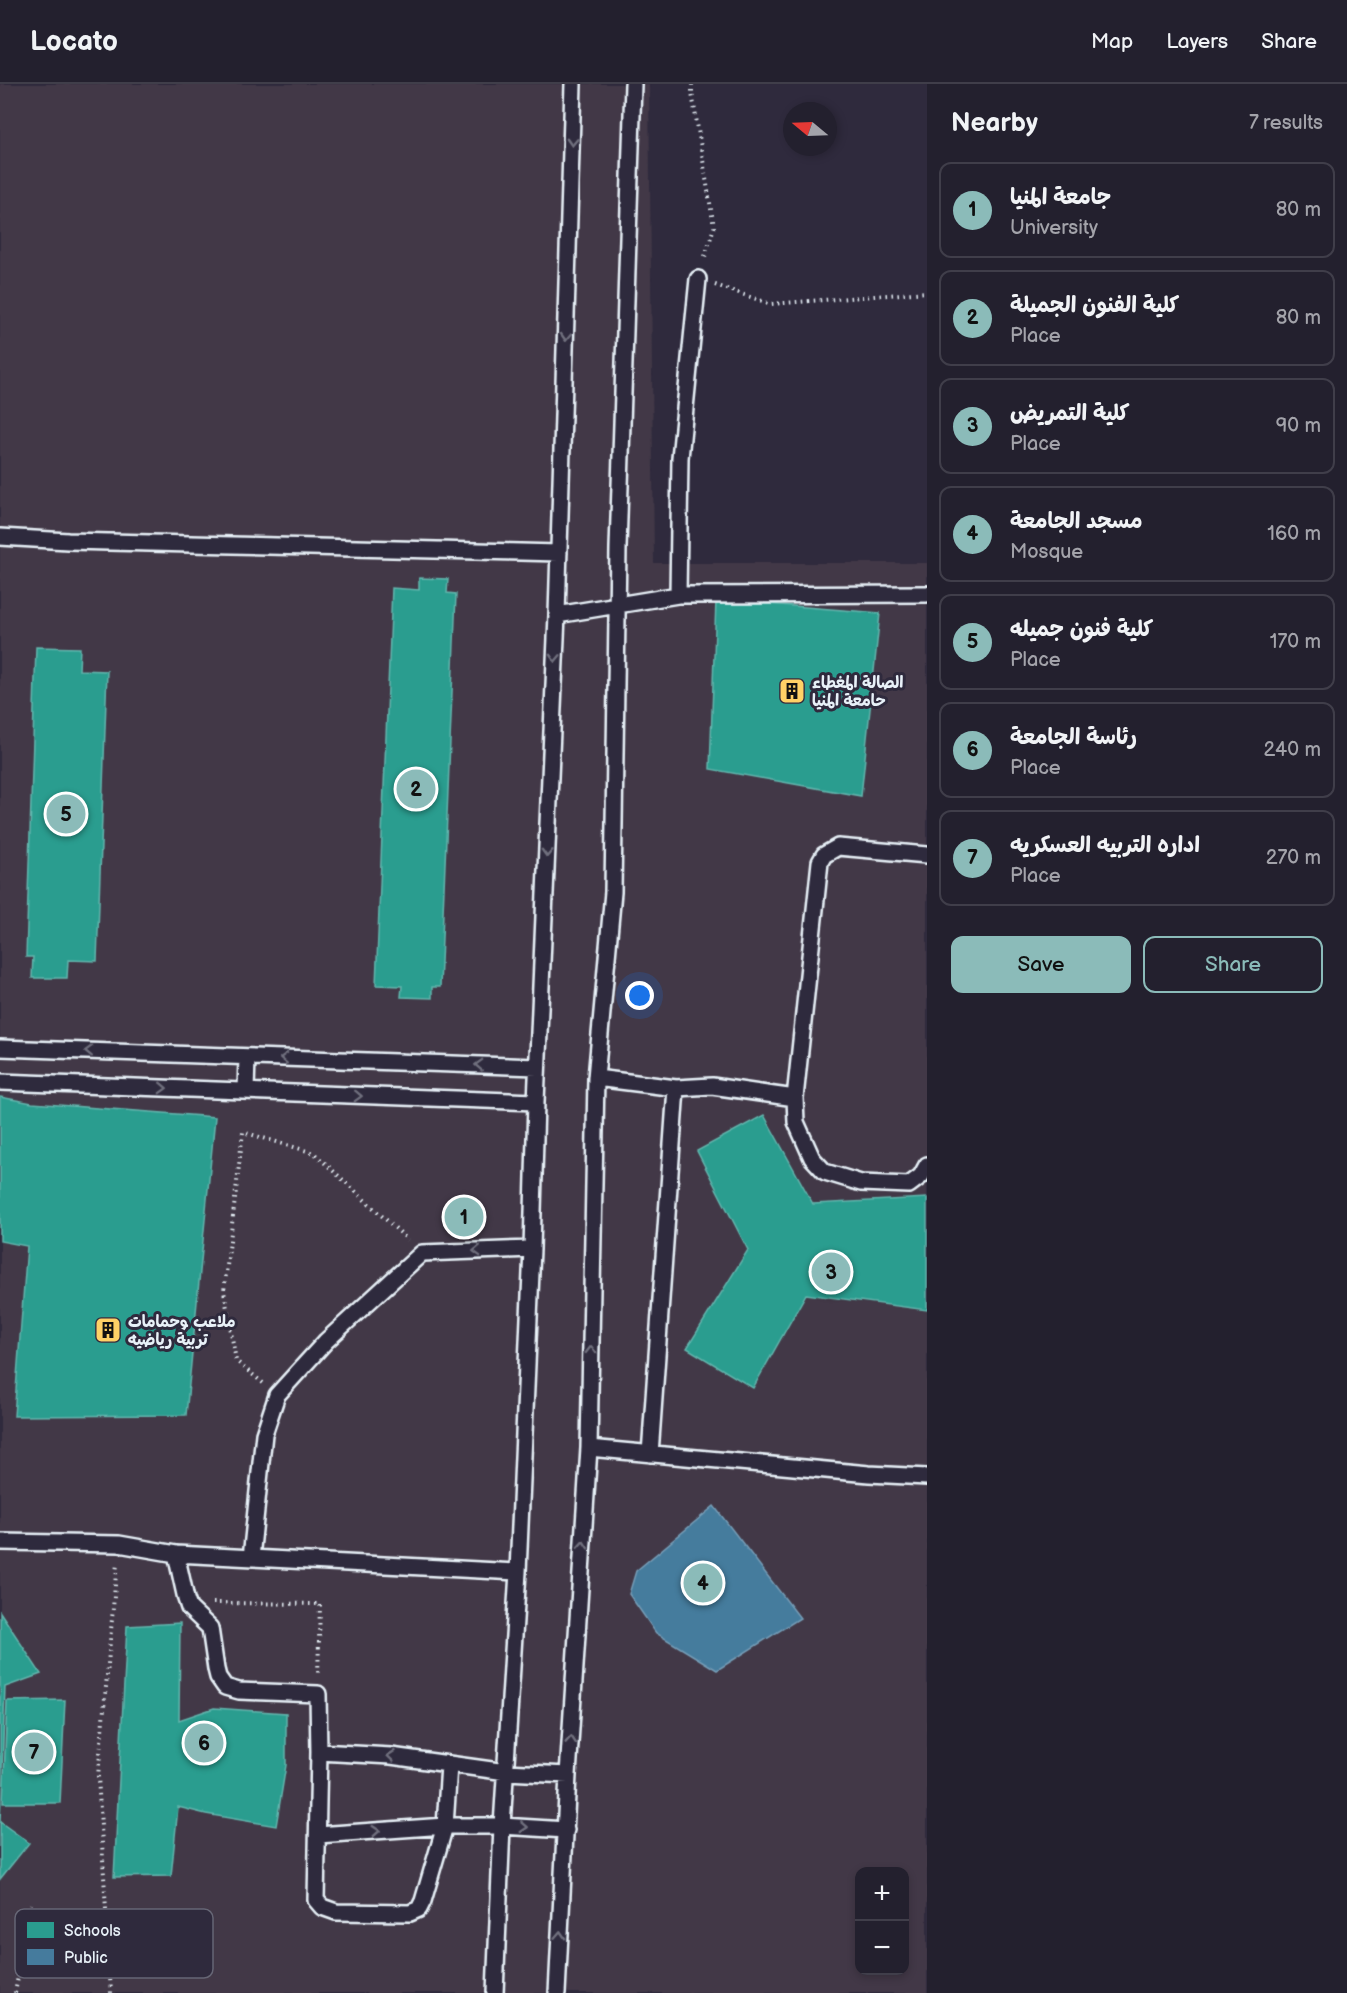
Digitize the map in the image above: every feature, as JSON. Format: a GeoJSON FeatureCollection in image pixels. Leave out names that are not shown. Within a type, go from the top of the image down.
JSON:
{"type":"FeatureCollection","features":[{"type":"Feature","properties":{"kind":"lane"},"geometry":{"type":"LineString","coordinates":[[495,1993],[502,1826],[518,1572],[532,1249],[537,1067],[557,615],[573,84]]}},
{"type":"Feature","properties":{"kind":"lane"},"geometry":{"type":"LineString","coordinates":[[557,1993],[589,1448],[596,1078],[613,892],[617,605],[633,84]]}},
{"type":"Feature","properties":{"kind":"lane"},"geometry":{"type":"LineString","coordinates":[[678,595],[680,458],[698,279]]}},
{"type":"Feature","properties":{"kind":"lane"},"geometry":{"type":"LineString","coordinates":[[0,537],[68,541],[559,553]]}},
{"type":"Feature","properties":{"kind":"lane"},"geometry":{"type":"LineString","coordinates":[[557,615],[678,595],[927,594]]}},
{"type":"Feature","properties":{"kind":"lane"},"geometry":{"type":"LineString","coordinates":[[927,855],[838,847],[824,855],[820,862],[795,1098],[796,1122],[812,1158],[825,1172],[861,1183],[909,1185],[921,1176],[927,1165]]}},
{"type":"Feature","properties":{"kind":"lane"},"geometry":{"type":"LineString","coordinates":[[0,1048],[537,1067]]}},
{"type":"Feature","properties":{"kind":"lane"},"geometry":{"type":"LineString","coordinates":[[246,1091],[247,1057]]}},
{"type":"Feature","properties":{"kind":"lane"},"geometry":{"type":"LineString","coordinates":[[596,1078],[676,1088],[712,1086],[795,1098]]}},
{"type":"Feature","properties":{"kind":"lane"},"geometry":{"type":"LineString","coordinates":[[0,1082],[536,1102]]}},
{"type":"Feature","properties":{"kind":"lane"},"geometry":{"type":"LineString","coordinates":[[650,1454],[676,1088]]}},
{"type":"Feature","properties":{"kind":"lane"},"geometry":{"type":"LineString","coordinates":[[251,1558],[264,1434],[277,1395],[326,1341],[422,1252],[532,1249]]}},
{"type":"Feature","properties":{"kind":"lane"},"geometry":{"type":"LineString","coordinates":[[589,1448],[869,1474],[927,1477]]}},
{"type":"Feature","properties":{"kind":"lane"},"geometry":{"type":"LineString","coordinates":[[0,1542],[119,1544],[176,1554],[518,1572]]}},
{"type":"Feature","properties":{"kind":"lane"},"geometry":{"type":"LineString","coordinates":[[176,1554],[189,1608],[210,1628],[218,1677],[225,1687],[239,1691],[318,1694],[316,1900],[322,1907],[336,1912],[410,1913],[419,1909],[445,1826],[449,1765]]}},
{"type":"Feature","properties":{"kind":"lane"},"geometry":{"type":"LineString","coordinates":[[319,1752],[391,1756],[506,1772],[568,1775]]}},
{"type":"Feature","properties":{"kind":"lane"},"geometry":{"type":"LineString","coordinates":[[318,1835],[445,1826],[502,1826],[566,1830]]}},
{"type":"Feature","properties":{"kind":"path"},"geometry":{"type":"LineString","coordinates":[[692,84],[714,227],[698,279],[771,304],[927,292]]}},
{"type":"Feature","properties":{"kind":"path"},"geometry":{"type":"LineString","coordinates":[[277,1395],[236,1360],[225,1291],[243,1132],[314,1153],[422,1252]]}},
{"type":"Feature","properties":{"kind":"path"},"geometry":{"type":"LineString","coordinates":[[106,1909],[98,1776],[119,1544]]}},
{"type":"Feature","properties":{"kind":"path"},"geometry":{"type":"LineString","coordinates":[[208,1603],[320,1604],[318,1694]]}},
{"type":"Feature","properties":{"kind":"path"},"geometry":{"type":"LineString","coordinates":[[30,1909],[31,1904]]}},
{"type":"Feature","properties":{"kind":"path"},"geometry":{"type":"LineString","coordinates":[[15,1993],[18,1978]]}},
{"type":"Feature","properties":{"kind":"path"},"geometry":{"type":"LineString","coordinates":[[110,1978],[111,1993]]}},
{"type":"Feature","properties":{"kind":"shaded area"},"geometry":{"type":"Polygon","coordinates":[[[0,84],[649,84],[654,563],[927,563],[927,1993],[0,1993],[0,84]]]}},
{"type":"Feature","properties":{"kind":"building: Schools"},"geometry":{"type":"Polygon","coordinates":[[[419,578],[448,579],[447,593],[456,594],[440,987],[432,987],[432,998],[401,997],[402,986],[376,985],[392,588],[419,590],[419,578]]]}},
{"type":"Feature","properties":{"kind":"building: Schools","name":"الصالة المغطاء حامعة المنيا"},"geometry":{"type":"Polygon","coordinates":[[[716,600],[880,613],[861,796],[710,769],[716,600]]]}},
{"type":"Feature","properties":{"kind":"building: Schools"},"geometry":{"type":"Polygon","coordinates":[[[36,647],[80,648],[79,670],[107,671],[97,961],[68,960],[67,978],[32,978],[33,957],[26,957],[36,647]]]}},
{"type":"Feature","properties":{"kind":"building: Schools","name":"ملاعب وحمامات تربية رياضيه"},"geometry":{"type":"Polygon","coordinates":[[[0,1097],[32,1103],[215,1117],[186,1415],[14,1416],[27,1246],[0,1241],[0,1097]]]}},
{"type":"Feature","properties":{"kind":"building: Schools"},"geometry":{"type":"Polygon","coordinates":[[[764,1115],[813,1204],[927,1198],[927,1310],[806,1294],[753,1388],[687,1348],[748,1250],[697,1151],[764,1115]]]}},
{"type":"Feature","properties":{"kind":"building: Schools"},"geometry":{"type":"Polygon","coordinates":[[[0,1612],[41,1674],[5,1687],[0,1822],[0,1612]]]}},
{"type":"Feature","properties":{"kind":"building: Schools"},"geometry":{"type":"Polygon","coordinates":[[[180,1623],[179,1720],[214,1708],[286,1713],[286,1765],[276,1826],[178,1807],[171,1876],[114,1877],[127,1626],[180,1623]]]}},
{"type":"Feature","properties":{"kind":"building: Schools"},"geometry":{"type":"Polygon","coordinates":[[[65,1700],[60,1803],[3,1803],[7,1701],[65,1700]]]}},
{"type":"Feature","properties":{"kind":"building: Schools"},"geometry":{"type":"Polygon","coordinates":[[[0,1822],[29,1843],[0,1879],[0,1822]]]}},
{"type":"Feature","properties":{"kind":"building: Public"},"geometry":{"type":"Polygon","coordinates":[[[714,1506],[800,1618],[717,1670],[656,1633],[629,1594],[636,1571],[714,1506]]]}},
{"type":"Feature","properties":{"kind":"place","name":"الصالة المغطاء حامعة المنيا"},"geometry":{"type":"Point","coordinates":[792,691]}},
{"type":"Feature","properties":{"kind":"place","name":"كلية الفنون الجميلة"},"geometry":{"type":"Point","coordinates":[416,789]}},
{"type":"Feature","properties":{"kind":"place","name":"كلية فنون جميله"},"geometry":{"type":"Point","coordinates":[66,814]}},
{"type":"Feature","properties":{"kind":"place","name":"جامعة المنيا"},"geometry":{"type":"Point","coordinates":[464,1217]}},
{"type":"Feature","properties":{"kind":"place","name":"كلية التمريض"},"geometry":{"type":"Point","coordinates":[831,1272]}},
{"type":"Feature","properties":{"kind":"place","name":"ملاعب وحمامات تربية رياضيه"},"geometry":{"type":"Point","coordinates":[108,1330]}},
{"type":"Feature","properties":{"kind":"place","name":"مسجد الجامعة"},"geometry":{"type":"Point","coordinates":[703,1583]}},
{"type":"Feature","properties":{"kind":"place","name":"رئاسة الجامعة"},"geometry":{"type":"Point","coordinates":[204,1743]}},
{"type":"Feature","properties":{"kind":"place","name":"اداره التربيه العسكريه"},"geometry":{"type":"Point","coordinates":[34,1752]}}]}
